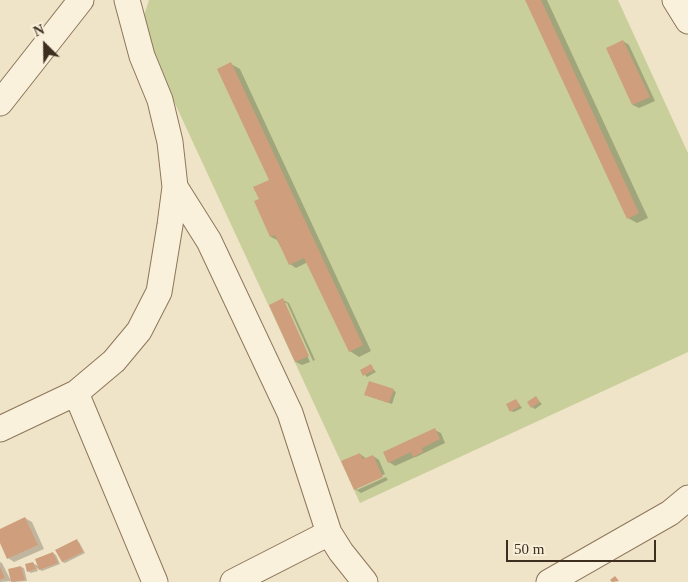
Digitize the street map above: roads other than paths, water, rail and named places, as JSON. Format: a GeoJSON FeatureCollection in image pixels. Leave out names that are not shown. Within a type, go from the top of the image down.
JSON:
{"type":"FeatureCollection","features":[{"type":"Feature","properties":{"kind":"street"},"geometry":{"type":"LineString","coordinates":[[0,103],[71,10],[81,0]]}},
{"type":"Feature","properties":{"kind":"street"},"geometry":{"type":"LineString","coordinates":[[675,0],[688,21]]}},
{"type":"Feature","properties":{"kind":"street"},"geometry":{"type":"LineString","coordinates":[[0,429],[76,393],[114,361],[139,332],[159,292],[174,187],[170,142],[160,100],[142,56],[138,1]]}},
{"type":"Feature","properties":{"kind":"street"},"geometry":{"type":"LineString","coordinates":[[174,187],[209,241],[290,414],[329,533],[341,552],[365,582]]}},
{"type":"Feature","properties":{"kind":"street"},"geometry":{"type":"LineString","coordinates":[[76,393],[155,582]]}},
{"type":"Feature","properties":{"kind":"street"},"geometry":{"type":"LineString","coordinates":[[549,582],[670,513],[688,498]]}},
{"type":"Feature","properties":{"kind":"street"},"geometry":{"type":"LineString","coordinates":[[233,582],[329,533]]}}]}
